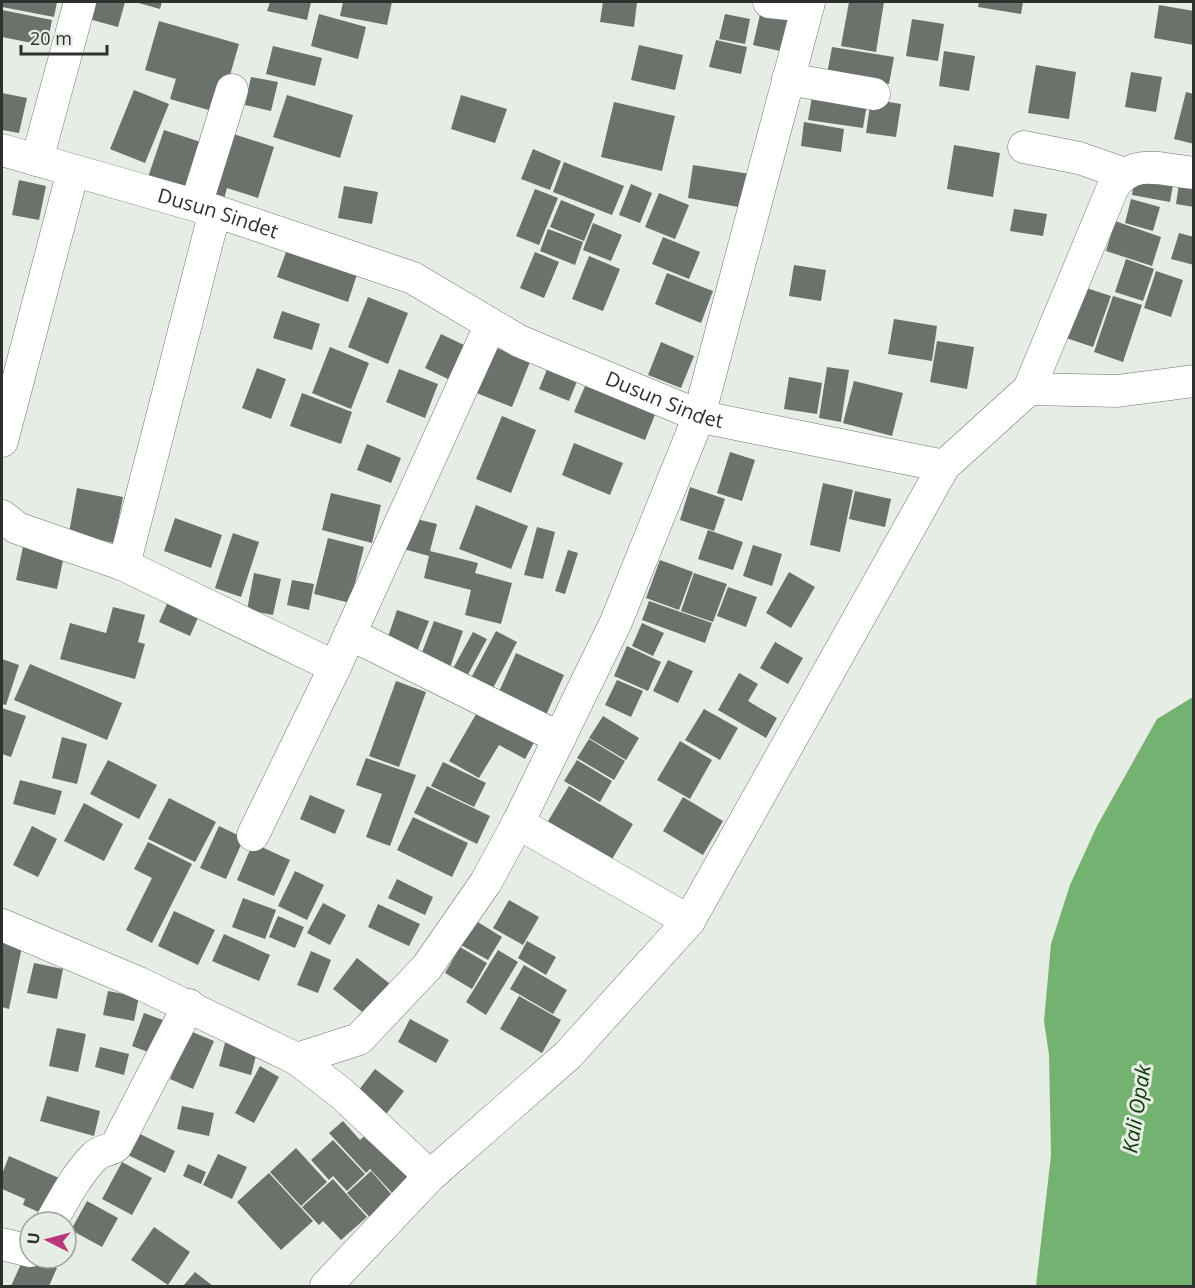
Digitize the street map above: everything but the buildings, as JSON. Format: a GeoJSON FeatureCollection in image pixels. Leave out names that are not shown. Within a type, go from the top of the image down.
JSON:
{"type":"FeatureCollection","features":[{"type":"Feature","properties":{"kind":"street"},"geometry":{"type":"LineString","coordinates":[[37,160],[80,2]]}},
{"type":"Feature","properties":{"kind":"street"},"geometry":{"type":"LineString","coordinates":[[297,1059],[359,1039],[427,967],[486,882],[518,823],[616,622],[699,416],[809,4],[769,2]]}},
{"type":"Feature","properties":{"kind":"street"},"geometry":{"type":"LineString","coordinates":[[788,79],[874,94]]}},
{"type":"Feature","properties":{"kind":"street"},"geometry":{"type":"LineString","coordinates":[[124,566],[232,90]]}},
{"type":"Feature","properties":{"kind":"street"},"geometry":{"type":"LineString","coordinates":[[1024,147],[1079,158],[1122,173]]}},
{"type":"Feature","properties":{"kind":"street","name":"Dusun Sindet"},"geometry":{"type":"LineString","coordinates":[[2,150],[206,208],[412,278],[519,341],[699,416],[944,466]]}},
{"type":"Feature","properties":{"kind":"street"},"geometry":{"type":"LineString","coordinates":[[326,1287],[430,1176],[568,1055],[689,921],[944,466],[1029,389],[1113,187],[1122,173],[1139,167],[1194,173]]}},
{"type":"Feature","properties":{"kind":"street"},"geometry":{"type":"LineString","coordinates":[[2,441],[73,171]]}},
{"type":"Feature","properties":{"kind":"street"},"geometry":{"type":"LineString","coordinates":[[253,835],[335,667],[490,326]]}},
{"type":"Feature","properties":{"kind":"street"},"geometry":{"type":"LineString","coordinates":[[1029,389],[1117,391],[1194,381]]}},
{"type":"Feature","properties":{"kind":"street"},"geometry":{"type":"LineString","coordinates":[[2,520],[17,528],[124,566],[335,667]]}},
{"type":"Feature","properties":{"kind":"street"},"geometry":{"type":"LineString","coordinates":[[350,634],[560,738]]}},
{"type":"Feature","properties":{"kind":"street"},"geometry":{"type":"LineString","coordinates":[[518,823],[689,921]]}},
{"type":"Feature","properties":{"kind":"street"},"geometry":{"type":"LineString","coordinates":[[2,925],[189,1005],[297,1059],[341,1093],[430,1176]]}},
{"type":"Feature","properties":{"kind":"street"},"geometry":{"type":"LineString","coordinates":[[58,1210],[77,1177],[96,1155],[116,1146],[189,1005]]}},
{"type":"Feature","properties":{"kind":"street"},"geometry":{"type":"LineString","coordinates":[[2,1244],[18,1248]]}},
{"type":"Feature","properties":{"kind":"water","name":"Kali Opak"},"geometry":{"type":"Polygon","coordinates":[[[1193,697],[1192,1286],[1036,1286],[1051,1155],[1049,1055],[1044,1021],[1051,944],[1070,885],[1097,826],[1157,719],[1193,697]]]}}]}
